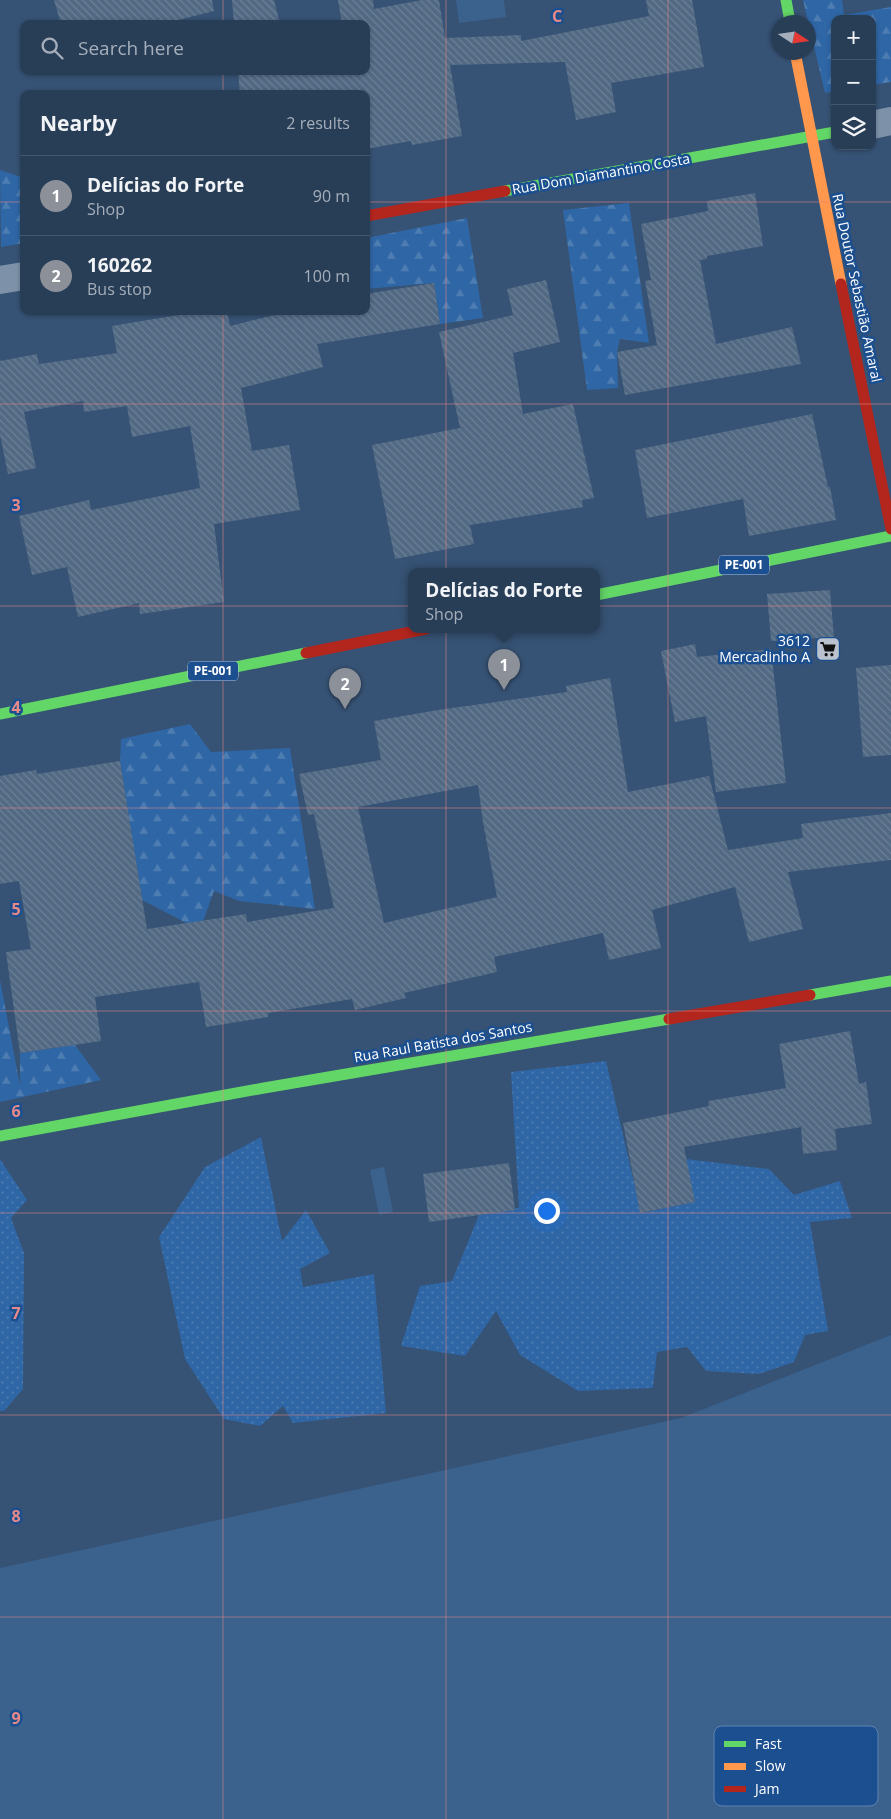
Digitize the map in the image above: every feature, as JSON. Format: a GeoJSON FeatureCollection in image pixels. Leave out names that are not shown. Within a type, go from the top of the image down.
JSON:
{"type":"FeatureCollection","features":[{"type":"Feature","properties":{"kind":"street"},"geometry":{"type":"LineString","coordinates":[[786,0],[789,15]]}},
{"type":"Feature","properties":{"kind":"street","name":"Rua Doutor Sebastião Amaral"},"geometry":{"type":"LineString","coordinates":[[797,60],[811,137],[891,529]]}},
{"type":"Feature","properties":{"kind":"street"},"geometry":{"type":"LineString","coordinates":[[876,124],[891,121]]}},
{"type":"Feature","properties":{"kind":"street","name":"Rua Dom Diamantino Costa"},"geometry":{"type":"LineString","coordinates":[[370,215],[831,133]]}},
{"type":"Feature","properties":{"kind":"street"},"geometry":{"type":"LineString","coordinates":[[0,280],[20,277]]}},
{"type":"Feature","properties":{"kind":"street","name":"PE-001"},"geometry":{"type":"LineString","coordinates":[[600,594],[891,536]]}},
{"type":"Feature","properties":{"kind":"street","name":"PE-001"},"geometry":{"type":"LineString","coordinates":[[0,714],[408,633]]}},
{"type":"Feature","properties":{"kind":"street","name":"Rua Raul Batista dos Santos"},"geometry":{"type":"LineString","coordinates":[[0,1136],[264,1088],[891,981]]}},
{"type":"Feature","properties":{"kind":"green space"},"geometry":{"type":"Polygon","coordinates":[[[803,0],[842,0],[844,15],[831,15],[831,92],[825,93],[816,55],[816,15],[807,15],[803,0]]]}},
{"type":"Feature","properties":{"kind":"green space"},"geometry":{"type":"Polygon","coordinates":[[[891,7],[891,82],[876,84],[876,15],[844,15],[891,7]]]}},
{"type":"Feature","properties":{"kind":"green space"},"geometry":{"type":"Polygon","coordinates":[[[0,170],[20,177],[20,244],[1,247],[0,170]]]}},
{"type":"Feature","properties":{"kind":"green space"},"geometry":{"type":"Polygon","coordinates":[[[629,203],[649,343],[620,339],[617,352],[618,388],[587,390],[563,210],[629,203]]]}},
{"type":"Feature","properties":{"kind":"green space"},"geometry":{"type":"Polygon","coordinates":[[[467,218],[483,318],[440,324],[434,283],[370,289],[370,237],[467,218]]]}},
{"type":"Feature","properties":{"kind":"green space"},"geometry":{"type":"Polygon","coordinates":[[[190,724],[211,752],[290,748],[315,909],[239,901],[214,891],[200,930],[142,900],[120,761],[121,739],[190,724]]]}},
{"type":"Feature","properties":{"kind":"green space"},"geometry":{"type":"Polygon","coordinates":[[[0,980],[20,1085],[20,1053],[75,1045],[101,1080],[0,1102],[0,980]]]}},
{"type":"Feature","properties":{"kind":"green space"},"geometry":{"type":"Polygon","coordinates":[[[606,1061],[641,1213],[694,1202],[686,1159],[769,1169],[794,1195],[840,1181],[852,1218],[810,1222],[828,1331],[805,1335],[794,1362],[759,1374],[706,1371],[687,1347],[657,1352],[653,1388],[578,1391],[520,1355],[496,1311],[465,1356],[401,1346],[420,1286],[452,1281],[481,1210],[519,1208],[511,1072],[606,1061]]]}},
{"type":"Feature","properties":{"kind":"green space"},"geometry":{"type":"Polygon","coordinates":[[[261,1137],[282,1241],[306,1210],[330,1253],[300,1269],[303,1287],[374,1274],[386,1413],[293,1423],[283,1406],[260,1426],[224,1419],[185,1359],[159,1237],[205,1167],[261,1137]]]}},
{"type":"Feature","properties":{"kind":"green space"},"geometry":{"type":"Polygon","coordinates":[[[0,1159],[27,1200],[11,1218],[24,1253],[23,1389],[4,1411],[0,1411],[0,1159]]]}},
{"type":"Feature","properties":{"kind":"shaded area"},"geometry":{"type":"Polygon","coordinates":[[[456,0],[504,0],[506,17],[459,23],[456,0]]]}},
{"type":"Feature","properties":{"kind":"shaded area"},"geometry":{"type":"Polygon","coordinates":[[[384,1167],[393,1212],[379,1215],[370,1170],[384,1167]]]}},
{"type":"Feature","properties":{"kind":"shaded area"},"geometry":{"type":"Polygon","coordinates":[[[891,1335],[891,1819],[0,1819],[0,1568],[681,1418],[891,1335]]]}},
{"type":"Feature","properties":{"kind":"building"},"geometry":{"type":"Polygon","coordinates":[[[54,0],[212,0],[214,11],[178,20],[60,20],[54,0]]]}},
{"type":"Feature","properties":{"kind":"building"},"geometry":{"type":"Polygon","coordinates":[[[232,0],[274,0],[279,20],[234,20],[232,0]]]}},
{"type":"Feature","properties":{"kind":"building"},"geometry":{"type":"Polygon","coordinates":[[[338,0],[373,0],[374,9],[422,0],[439,0],[445,38],[521,35],[521,41],[649,16],[646,0],[692,0],[704,67],[611,83],[616,112],[576,120],[565,62],[450,65],[462,136],[412,145],[411,141],[370,148],[370,90],[240,90],[238,75],[370,75],[370,20],[341,20],[338,0]]]}},
{"type":"Feature","properties":{"kind":"building"},"geometry":{"type":"Polygon","coordinates":[[[755,193],[763,246],[707,256],[707,259],[700,260],[716,344],[792,327],[801,364],[625,395],[617,352],[657,345],[645,281],[651,280],[641,224],[708,211],[707,201],[755,193]]]}},
{"type":"Feature","properties":{"kind":"building"},"geometry":{"type":"Polygon","coordinates":[[[546,280],[560,342],[513,353],[523,414],[573,404],[594,498],[582,500],[583,507],[470,525],[474,544],[395,559],[372,445],[460,428],[439,332],[513,315],[507,289],[546,280]]]}},
{"type":"Feature","properties":{"kind":"building"},"geometry":{"type":"Polygon","coordinates":[[[434,283],[440,324],[317,344],[323,367],[241,388],[252,451],[289,445],[300,510],[214,524],[224,602],[140,614],[139,603],[78,617],[67,567],[32,575],[19,516],[89,500],[91,510],[200,488],[190,426],[132,437],[127,406],[84,412],[83,401],[24,412],[36,468],[8,474],[0,435],[0,361],[37,354],[39,364],[117,353],[112,326],[178,315],[228,315],[230,326],[275,315],[370,315],[370,293],[434,283]]]}},
{"type":"Feature","properties":{"kind":"building"},"geometry":{"type":"Polygon","coordinates":[[[812,414],[836,520],[749,536],[743,499],[647,518],[635,450],[812,414]]]}},
{"type":"Feature","properties":{"kind":"building"},"geometry":{"type":"Polygon","coordinates":[[[830,590],[834,637],[771,641],[767,594],[830,590]]]}},
{"type":"Feature","properties":{"kind":"building"},"geometry":{"type":"Polygon","coordinates":[[[695,644],[697,657],[771,649],[786,783],[716,792],[706,716],[675,722],[661,651],[695,644]]]}},
{"type":"Feature","properties":{"kind":"building"},"geometry":{"type":"Polygon","coordinates":[[[891,665],[891,755],[863,757],[856,668],[891,665]]]}},
{"type":"Feature","properties":{"kind":"building"},"geometry":{"type":"Polygon","coordinates":[[[610,678],[628,792],[709,776],[728,850],[803,838],[801,824],[891,813],[891,860],[788,872],[803,929],[749,942],[735,887],[652,910],[661,948],[609,960],[603,933],[494,957],[497,972],[404,993],[406,998],[355,1010],[352,999],[268,1013],[268,1017],[206,1027],[199,982],[95,997],[101,1041],[20,1053],[6,952],[31,949],[19,881],[0,884],[0,776],[36,770],[37,774],[120,761],[147,929],[246,914],[247,922],[334,908],[314,814],[308,815],[299,774],[381,760],[374,721],[567,692],[566,686],[610,678]],[[478,785],[358,807],[384,923],[497,897],[478,785]]]}},
{"type":"Feature","properties":{"kind":"building"},"geometry":{"type":"Polygon","coordinates":[[[850,1031],[859,1084],[866,1082],[872,1124],[835,1129],[837,1150],[803,1154],[801,1127],[684,1147],[695,1202],[640,1213],[623,1123],[709,1106],[708,1101],[786,1088],[779,1044],[850,1031]]]}},
{"type":"Feature","properties":{"kind":"building"},"geometry":{"type":"Polygon","coordinates":[[[509,1163],[515,1210],[429,1222],[423,1174],[509,1163]]]}},
{"type":"Feature","properties":{"kind":"traffic: fast"},"geometry":{"type":"LineString","coordinates":[[786,0],[789,15]]}},
{"type":"Feature","properties":{"kind":"traffic: fast"},"geometry":{"type":"LineString","coordinates":[[505,191],[831,133]]}},
{"type":"Feature","properties":{"kind":"traffic: fast"},"geometry":{"type":"LineString","coordinates":[[600,594],[891,536]]}},
{"type":"Feature","properties":{"kind":"traffic: fast"},"geometry":{"type":"LineString","coordinates":[[0,714],[306,653]]}},
{"type":"Feature","properties":{"kind":"traffic: fast"},"geometry":{"type":"LineString","coordinates":[[810,995],[891,981]]}},
{"type":"Feature","properties":{"kind":"traffic: fast"},"geometry":{"type":"LineString","coordinates":[[0,1136],[264,1088],[669,1019]]}},
{"type":"Feature","properties":{"kind":"traffic: slow"},"geometry":{"type":"LineString","coordinates":[[797,60],[841,284]]}},
{"type":"Feature","properties":{"kind":"traffic: jam"},"geometry":{"type":"LineString","coordinates":[[370,215],[505,191]]}},
{"type":"Feature","properties":{"kind":"traffic: jam"},"geometry":{"type":"LineString","coordinates":[[841,284],[891,529]]}},
{"type":"Feature","properties":{"kind":"traffic: jam"},"geometry":{"type":"LineString","coordinates":[[306,653],[408,633]]}},
{"type":"Feature","properties":{"kind":"traffic: jam"},"geometry":{"type":"LineString","coordinates":[[669,1019],[810,995]]}},
{"type":"Feature","properties":{"kind":"place","name":"3612 Mercadinho A"},"geometry":{"type":"Point","coordinates":[828,649]}},
{"type":"Feature","properties":{"kind":"place","name":"Delícias do Forte"},"geometry":{"type":"Point","coordinates":[504,690]}},
{"type":"Feature","properties":{"kind":"place","name":"160262"},"geometry":{"type":"Point","coordinates":[345,709]}}]}
